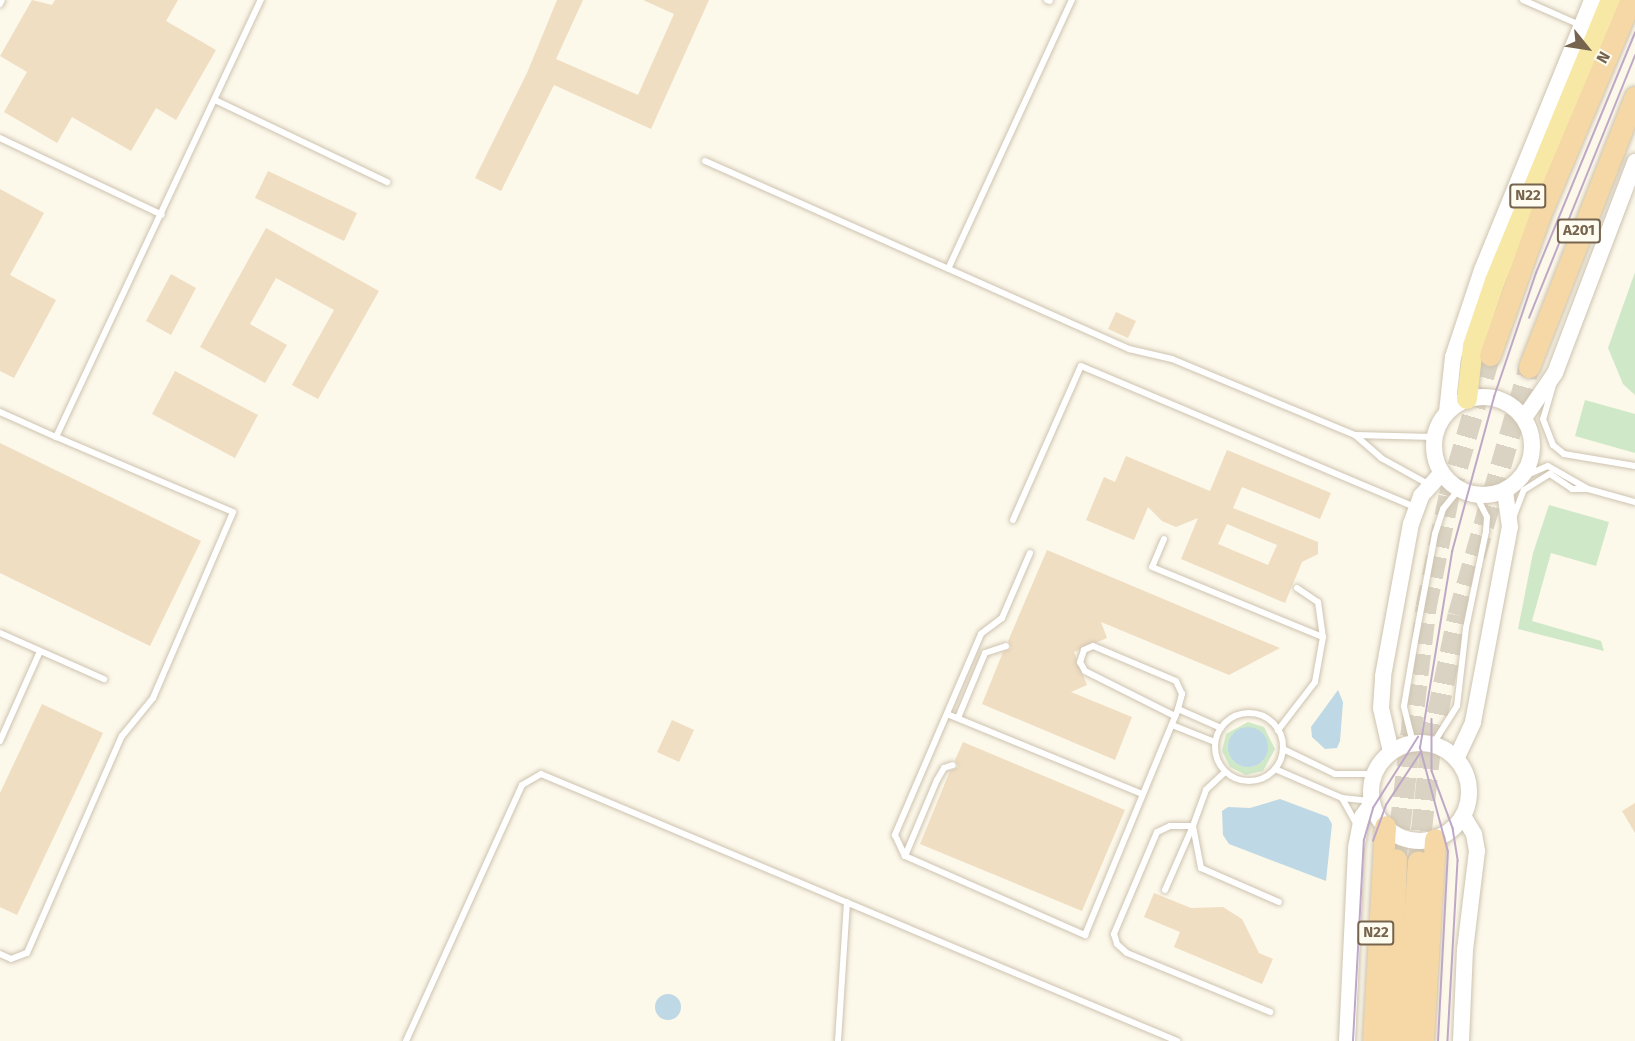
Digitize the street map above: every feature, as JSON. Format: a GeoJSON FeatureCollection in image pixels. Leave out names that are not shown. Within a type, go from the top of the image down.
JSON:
{"type":"FeatureCollection","features":[{"type":"Feature","properties":{"kind":"highway","name":"A201"},"geometry":{"type":"LineString","coordinates":[[1490,355],[1540,215],[1631,0]]}},
{"type":"Feature","properties":{"kind":"highway","name":"A201"},"geometry":{"type":"LineString","coordinates":[[1529,367],[1635,97]]}},
{"type":"Feature","properties":{"kind":"highway","name":"N22"},"geometry":{"type":"LineString","coordinates":[[1373,1041],[1385,826]]}},
{"type":"Feature","properties":{"kind":"highway"},"geometry":{"type":"LineString","coordinates":[[1423,1041],[1435,839]]}},
{"type":"Feature","properties":{"kind":"highway"},"geometry":{"type":"LineString","coordinates":[[1389,1041],[1396,859]]}},
{"type":"Feature","properties":{"kind":"highway"},"geometry":{"type":"LineString","coordinates":[[1406,1041],[1418,861]]}},
{"type":"Feature","properties":{"kind":"main road","name":"N22"},"geometry":{"type":"LineString","coordinates":[[1467,399],[1473,346],[1495,281],[1611,0]]}},
{"type":"Feature","properties":{"kind":"street"},"geometry":{"type":"LineString","coordinates":[[1447,412],[1467,399],[1502,400],[1524,418],[1533,442],[1522,477],[1504,490],[1476,495],[1459,489],[1442,473],[1434,437],[1447,412],[1461,330],[1592,0]]}},
{"type":"Feature","properties":{"kind":"street"},"geometry":{"type":"LineString","coordinates":[[1524,418],[1555,373],[1635,162]]}},
{"type":"Feature","properties":{"kind":"street"},"geometry":{"type":"LineString","coordinates":[[1391,752],[1381,708],[1383,676],[1415,508],[1428,484],[1442,473]]}},
{"type":"Feature","properties":{"kind":"street"},"geometry":{"type":"LineString","coordinates":[[1457,757],[1473,722],[1510,527],[1504,490]]}},
{"type":"Feature","properties":{"kind":"street"},"geometry":{"type":"LineString","coordinates":[[1347,1041],[1359,829],[1372,802],[1374,774],[1391,752],[1413,743],[1433,744],[1457,757],[1469,783],[1463,816],[1477,851],[1465,950],[1461,1041]]}},
{"type":"Feature","properties":{"kind":"street"},"geometry":{"type":"LineString","coordinates":[[1372,802],[1385,826],[1404,838],[1435,839],[1463,816]]}},
{"type":"Feature","properties":{"kind":"lane"},"geometry":{"type":"LineString","coordinates":[[56,437],[261,0]]}},
{"type":"Feature","properties":{"kind":"lane"},"geometry":{"type":"LineString","coordinates":[[949,267],[1072,0]]}},
{"type":"Feature","properties":{"kind":"lane"},"geometry":{"type":"LineString","coordinates":[[1523,0],[1581,26]]}},
{"type":"Feature","properties":{"kind":"lane"},"geometry":{"type":"LineString","coordinates":[[215,99],[387,182]]}},
{"type":"Feature","properties":{"kind":"lane"},"geometry":{"type":"LineString","coordinates":[[0,138],[162,215]]}},
{"type":"Feature","properties":{"kind":"lane"},"geometry":{"type":"LineString","coordinates":[[705,161],[949,267],[1129,350],[1172,359],[1355,435],[1381,458],[1428,484]]}},
{"type":"Feature","properties":{"kind":"lane"},"geometry":{"type":"LineString","coordinates":[[1013,520],[1081,366],[1415,508]]}},
{"type":"Feature","properties":{"kind":"lane"},"geometry":{"type":"LineString","coordinates":[[1555,373],[1543,419],[1547,438],[1564,454],[1635,466]]}},
{"type":"Feature","properties":{"kind":"lane"},"geometry":{"type":"LineString","coordinates":[[0,412],[233,512],[153,698],[122,736],[27,953],[11,959],[0,954]]}},
{"type":"Feature","properties":{"kind":"lane"},"geometry":{"type":"LineString","coordinates":[[1355,435],[1434,437]]}},
{"type":"Feature","properties":{"kind":"lane"},"geometry":{"type":"LineString","coordinates":[[1522,477],[1548,466],[1588,489],[1635,502]]}},
{"type":"Feature","properties":{"kind":"lane"},"geometry":{"type":"LineString","coordinates":[[1510,527],[1519,498],[1536,480],[1550,474],[1572,489],[1588,489]]}},
{"type":"Feature","properties":{"kind":"lane"},"geometry":{"type":"LineString","coordinates":[[1413,743],[1404,706],[1415,641],[1435,534],[1443,509],[1459,489]]}},
{"type":"Feature","properties":{"kind":"lane"},"geometry":{"type":"LineString","coordinates":[[1433,744],[1457,706],[1466,628],[1486,531],[1485,511],[1476,495]]}},
{"type":"Feature","properties":{"kind":"lane"},"geometry":{"type":"LineString","coordinates":[[1164,539],[1152,567],[1323,637]]}},
{"type":"Feature","properties":{"kind":"lane"},"geometry":{"type":"LineString","coordinates":[[1030,553],[1002,618],[981,634],[895,835],[905,856],[1085,935],[1172,725],[1177,712],[1182,694],[1176,681],[1093,646],[1084,650],[1080,662],[1084,671],[1177,712],[1221,728]]}},
{"type":"Feature","properties":{"kind":"lane"},"geometry":{"type":"LineString","coordinates":[[1278,730],[1315,682],[1323,637],[1318,602],[1298,588]]}},
{"type":"Feature","properties":{"kind":"lane"},"geometry":{"type":"LineString","coordinates":[[0,633],[104,679]]}},
{"type":"Feature","properties":{"kind":"lane"},"geometry":{"type":"LineString","coordinates":[[958,718],[985,653],[1006,646]]}},
{"type":"Feature","properties":{"kind":"lane"},"geometry":{"type":"LineString","coordinates":[[0,741],[40,651]]}},
{"type":"Feature","properties":{"kind":"lane"},"geometry":{"type":"LineString","coordinates":[[1275,769],[1283,749],[1278,730],[1266,718],[1246,713],[1221,728],[1215,742],[1217,761],[1225,772],[1245,781],[1275,769],[1342,798],[1372,802]]}},
{"type":"Feature","properties":{"kind":"lane"},"geometry":{"type":"LineString","coordinates":[[947,714],[1142,794]]}},
{"type":"Feature","properties":{"kind":"lane"},"geometry":{"type":"LineString","coordinates":[[1172,725],[1215,742]]}},
{"type":"Feature","properties":{"kind":"lane"},"geometry":{"type":"LineString","coordinates":[[1283,749],[1335,774],[1374,774]]}},
{"type":"Feature","properties":{"kind":"lane"},"geometry":{"type":"LineString","coordinates":[[905,856],[937,780],[944,768],[953,765]]}},
{"type":"Feature","properties":{"kind":"lane"},"geometry":{"type":"LineString","coordinates":[[1165,890],[1206,790],[1225,772]]}},
{"type":"Feature","properties":{"kind":"lane"},"geometry":{"type":"LineString","coordinates":[[406,1041],[522,785],[541,774],[1177,1041]]}},
{"type":"Feature","properties":{"kind":"lane"},"geometry":{"type":"LineString","coordinates":[[1342,798],[1359,829]]}},
{"type":"Feature","properties":{"kind":"lane"},"geometry":{"type":"LineString","coordinates":[[1193,826],[1170,826],[1157,832],[1114,934],[1117,944],[1128,953],[1270,1012]]}},
{"type":"Feature","properties":{"kind":"lane"},"geometry":{"type":"LineString","coordinates":[[1193,826],[1201,868],[1279,902]]}},
{"type":"Feature","properties":{"kind":"lane"},"geometry":{"type":"LineString","coordinates":[[838,1041],[847,902]]}},
{"type":"Feature","properties":{"kind":"green space"},"geometry":{"type":"Polygon","coordinates":[[[1635,272],[1635,395],[1623,384],[1608,348],[1635,272]]]}},
{"type":"Feature","properties":{"kind":"green space"},"geometry":{"type":"Polygon","coordinates":[[[1585,400],[1635,414],[1635,453],[1575,436],[1585,400]]]}},
{"type":"Feature","properties":{"kind":"green space"},"geometry":{"type":"Polygon","coordinates":[[[1549,505],[1609,522],[1596,566],[1551,553],[1532,621],[1601,641],[1604,651],[1518,629],[1533,553],[1549,505]]]}},
{"type":"Feature","properties":{"kind":"green space"},"geometry":{"type":"Polygon","coordinates":[[[1248,722],[1264,727],[1275,749],[1263,771],[1246,775],[1230,767],[1222,751],[1226,734],[1248,722]],[[1243,728],[1232,735],[1233,761],[1252,767],[1263,761],[1243,728]]]}},
{"type":"Feature","properties":{"kind":"water"},"geometry":{"type":"Polygon","coordinates":[[[1338,690],[1343,702],[1340,741],[1337,748],[1325,749],[1312,737],[1311,727],[1338,690]]]}},
{"type":"Feature","properties":{"kind":"water"},"geometry":{"type":"Polygon","coordinates":[[[1248,727],[1256,728],[1262,733],[1267,739],[1267,755],[1262,761],[1256,766],[1248,767],[1240,766],[1234,761],[1229,755],[1228,747],[1229,739],[1234,733],[1240,728],[1248,727]]]}},
{"type":"Feature","properties":{"kind":"water"},"geometry":{"type":"Polygon","coordinates":[[[1280,799],[1328,817],[1332,824],[1326,881],[1229,844],[1223,835],[1222,811],[1228,807],[1250,808],[1280,799]]]}},
{"type":"Feature","properties":{"kind":"water"},"geometry":{"type":"Polygon","coordinates":[[[668,994],[677,998],[681,1007],[677,1016],[668,1020],[659,1016],[655,1007],[659,998],[668,994]]]}},
{"type":"Feature","properties":{"kind":"building"},"geometry":{"type":"Polygon","coordinates":[[[32,0],[52,5],[55,0],[178,0],[166,21],[216,50],[176,120],[156,108],[131,151],[72,117],[57,143],[4,112],[27,72],[0,56],[32,0]]]}},
{"type":"Feature","properties":{"kind":"building"},"geometry":{"type":"Polygon","coordinates":[[[557,0],[583,0],[556,59],[638,95],[674,14],[643,0],[709,0],[651,129],[554,85],[501,191],[475,178],[527,73],[557,0]]]}},
{"type":"Feature","properties":{"kind":"building"},"geometry":{"type":"Polygon","coordinates":[[[268,171],[357,213],[344,241],[255,198],[268,171]]]}},
{"type":"Feature","properties":{"kind":"building"},"geometry":{"type":"Polygon","coordinates":[[[0,189],[44,213],[10,275],[56,300],[14,378],[0,371],[0,189]]]}},
{"type":"Feature","properties":{"kind":"building"},"geometry":{"type":"Polygon","coordinates":[[[266,228],[379,291],[318,399],[292,385],[334,310],[276,278],[250,324],[287,345],[265,383],[200,347],[266,228]]]}},
{"type":"Feature","properties":{"kind":"building"},"geometry":{"type":"Polygon","coordinates":[[[171,274],[196,288],[171,335],[146,321],[171,274]]]}},
{"type":"Feature","properties":{"kind":"building"},"geometry":{"type":"Polygon","coordinates":[[[1116,312],[1136,321],[1128,338],[1108,329],[1116,312]]]}},
{"type":"Feature","properties":{"kind":"building"},"geometry":{"type":"Polygon","coordinates":[[[175,371],[258,415],[235,458],[152,414],[175,371]]]}},
{"type":"Feature","properties":{"kind":"building"},"geometry":{"type":"Polygon","coordinates":[[[0,443],[201,541],[150,646],[0,573],[0,443]]]}},
{"type":"Feature","properties":{"kind":"building"},"geometry":{"type":"Polygon","coordinates":[[[1227,450],[1331,493],[1320,519],[1242,487],[1233,508],[1318,542],[1318,554],[1302,562],[1285,603],[1181,559],[1198,518],[1176,527],[1162,521],[1148,507],[1134,540],[1086,520],[1104,477],[1115,482],[1126,456],[1210,491],[1227,450]],[[1227,524],[1218,544],[1268,565],[1277,545],[1227,524]]]}},
{"type":"Feature","properties":{"kind":"building"},"geometry":{"type":"Polygon","coordinates":[[[1047,550],[1280,648],[1229,675],[1101,622],[1107,638],[1074,652],[1087,685],[1071,692],[1132,717],[1115,760],[982,704],[1003,652],[1011,648],[1008,641],[1047,550]]]}},
{"type":"Feature","properties":{"kind":"building"},"geometry":{"type":"Polygon","coordinates":[[[42,704],[103,733],[17,915],[0,907],[0,793],[42,704]]]}},
{"type":"Feature","properties":{"kind":"building"},"geometry":{"type":"Polygon","coordinates":[[[672,720],[694,730],[679,762],[657,752],[672,720]]]}},
{"type":"Feature","properties":{"kind":"building"},"geometry":{"type":"Polygon","coordinates":[[[963,742],[1125,810],[1082,911],[920,844],[950,771],[958,767],[955,760],[963,742]]]}},
{"type":"Feature","properties":{"kind":"building"},"geometry":{"type":"Polygon","coordinates":[[[1635,803],[1635,833],[1622,811],[1635,803]]]}},
{"type":"Feature","properties":{"kind":"building"},"geometry":{"type":"Polygon","coordinates":[[[1154,893],[1191,908],[1223,907],[1242,919],[1259,953],[1273,959],[1262,984],[1174,947],[1180,932],[1144,917],[1154,893]]]}},
{"type":"Feature","properties":{"kind":"tunnel"},"geometry":{"type":"LineString","coordinates":[[1396,859],[1426,607],[1449,496],[1490,355]]}},
{"type":"Feature","properties":{"kind":"tunnel"},"geometry":{"type":"LineString","coordinates":[[1418,861],[1431,744],[1458,615],[1529,367]]}},
{"type":"Feature","properties":{"kind":"tram line"},"geometry":{"type":"LineString","coordinates":[[1438,1041],[1448,852],[1420,748],[1452,552],[1494,397],[1536,273],[1635,33]]}},
{"type":"Feature","properties":{"kind":"tram line"},"geometry":{"type":"LineString","coordinates":[[1529,318],[1635,56]]}},
{"type":"Feature","properties":{"kind":"tram line"},"geometry":{"type":"LineString","coordinates":[[1432,719],[1432,771],[1453,828],[1458,861],[1448,1041]]}},
{"type":"Feature","properties":{"kind":"tram line"},"geometry":{"type":"LineString","coordinates":[[1353,1041],[1364,840],[1373,808],[1418,737]]}},
{"type":"Feature","properties":{"kind":"tram line"},"geometry":{"type":"LineString","coordinates":[[1373,841],[1386,805],[1421,752]]}}]}
